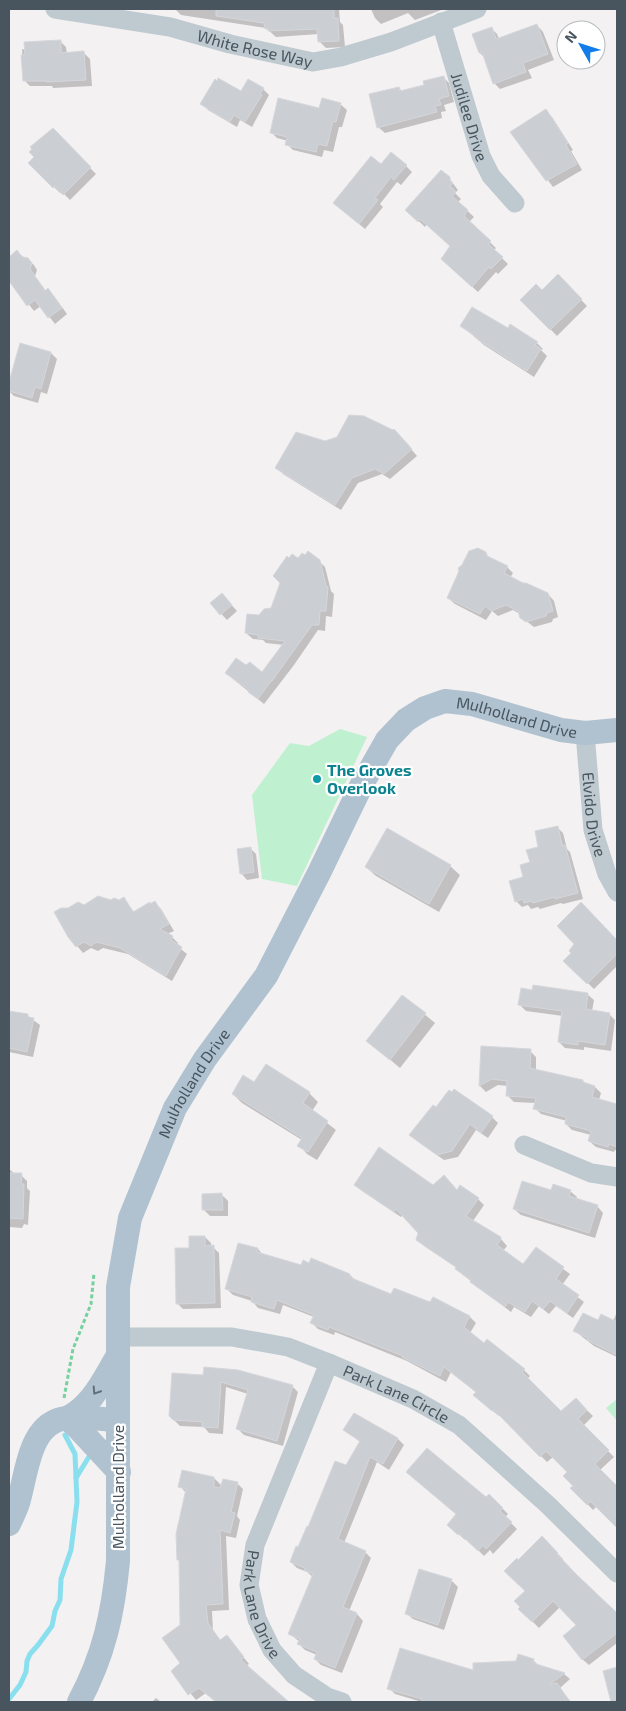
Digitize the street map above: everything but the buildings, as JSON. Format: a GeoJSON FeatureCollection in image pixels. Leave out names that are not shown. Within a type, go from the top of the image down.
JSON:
{"type":"FeatureCollection","features":[{"type":"Feature","properties":{"kind":"main road","name":"Mulholland Drive"},"geometry":{"type":"LineString","coordinates":[[79,1702],[91,1680],[104,1642],[114,1603],[118,1561],[118,1287],[130,1218],[175,1108],[205,1059],[266,976],[362,784],[387,740],[406,720],[425,708],[445,701],[472,704],[561,730],[584,733],[617,730]]}},
{"type":"Feature","properties":{"kind":"main road"},"geometry":{"type":"LineString","coordinates":[[9,1524],[18,1505],[35,1442],[46,1428],[77,1414],[87,1404],[118,1346]]}},
{"type":"Feature","properties":{"kind":"main road"},"geometry":{"type":"LineString","coordinates":[[64,1419],[117,1420]]}},
{"type":"Feature","properties":{"kind":"main road"},"geometry":{"type":"LineString","coordinates":[[64,1419],[78,1428],[119,1472]]}},
{"type":"Feature","properties":{"kind":"street","name":"White Rose Way"},"geometry":{"type":"LineString","coordinates":[[55,9],[170,27],[230,44],[313,62],[341,57],[390,42],[477,9]]}},
{"type":"Feature","properties":{"kind":"street","name":"Judilee Drive"},"geometry":{"type":"LineString","coordinates":[[441,22],[481,156],[491,176],[516,203]]}},
{"type":"Feature","properties":{"kind":"street","name":"Elvido Drive"},"geometry":{"type":"LineString","coordinates":[[584,733],[593,830],[607,874],[617,892]]}},
{"type":"Feature","properties":{"kind":"street"},"geometry":{"type":"LineString","coordinates":[[524,1145],[591,1173],[617,1177]]}},
{"type":"Feature","properties":{"kind":"street","name":"Park Lane Circle"},"geometry":{"type":"LineString","coordinates":[[118,1346],[232,1337],[288,1347],[413,1399],[459,1425],[548,1505],[617,1573]]}},
{"type":"Feature","properties":{"kind":"street","name":"Park Lane Drive"},"geometry":{"type":"LineString","coordinates":[[329,1363],[255,1546],[249,1585],[257,1619],[272,1650],[294,1675],[327,1697],[342,1702]]}},
{"type":"Feature","properties":{"kind":"path"},"geometry":{"type":"LineString","coordinates":[[64,1419],[69,1365],[90,1304],[94,1272]]}},
{"type":"Feature","properties":{"kind":"green space"},"geometry":{"type":"Polygon","coordinates":[[[340,729],[367,737],[297,886],[262,879],[252,795],[290,743],[309,746],[340,729]]]}},
{"type":"Feature","properties":{"kind":"green space"},"geometry":{"type":"Polygon","coordinates":[[[617,1399],[617,1421],[606,1408],[617,1399]]]}},
{"type":"Feature","properties":{"kind":"waterway"},"geometry":{"type":"LineString","coordinates":[[9,1699],[20,1685],[26,1672],[30,1654],[52,1626],[55,1611],[60,1600],[61,1579],[71,1550],[77,1502],[75,1454],[65,1435]]}},
{"type":"Feature","properties":{"kind":"waterway"},"geometry":{"type":"LineString","coordinates":[[76,1478],[90,1455]]}},
{"type":"Feature","properties":{"kind":"place","name":"The Groves Overlook"},"geometry":{"type":"Point","coordinates":[317,779]}}]}
